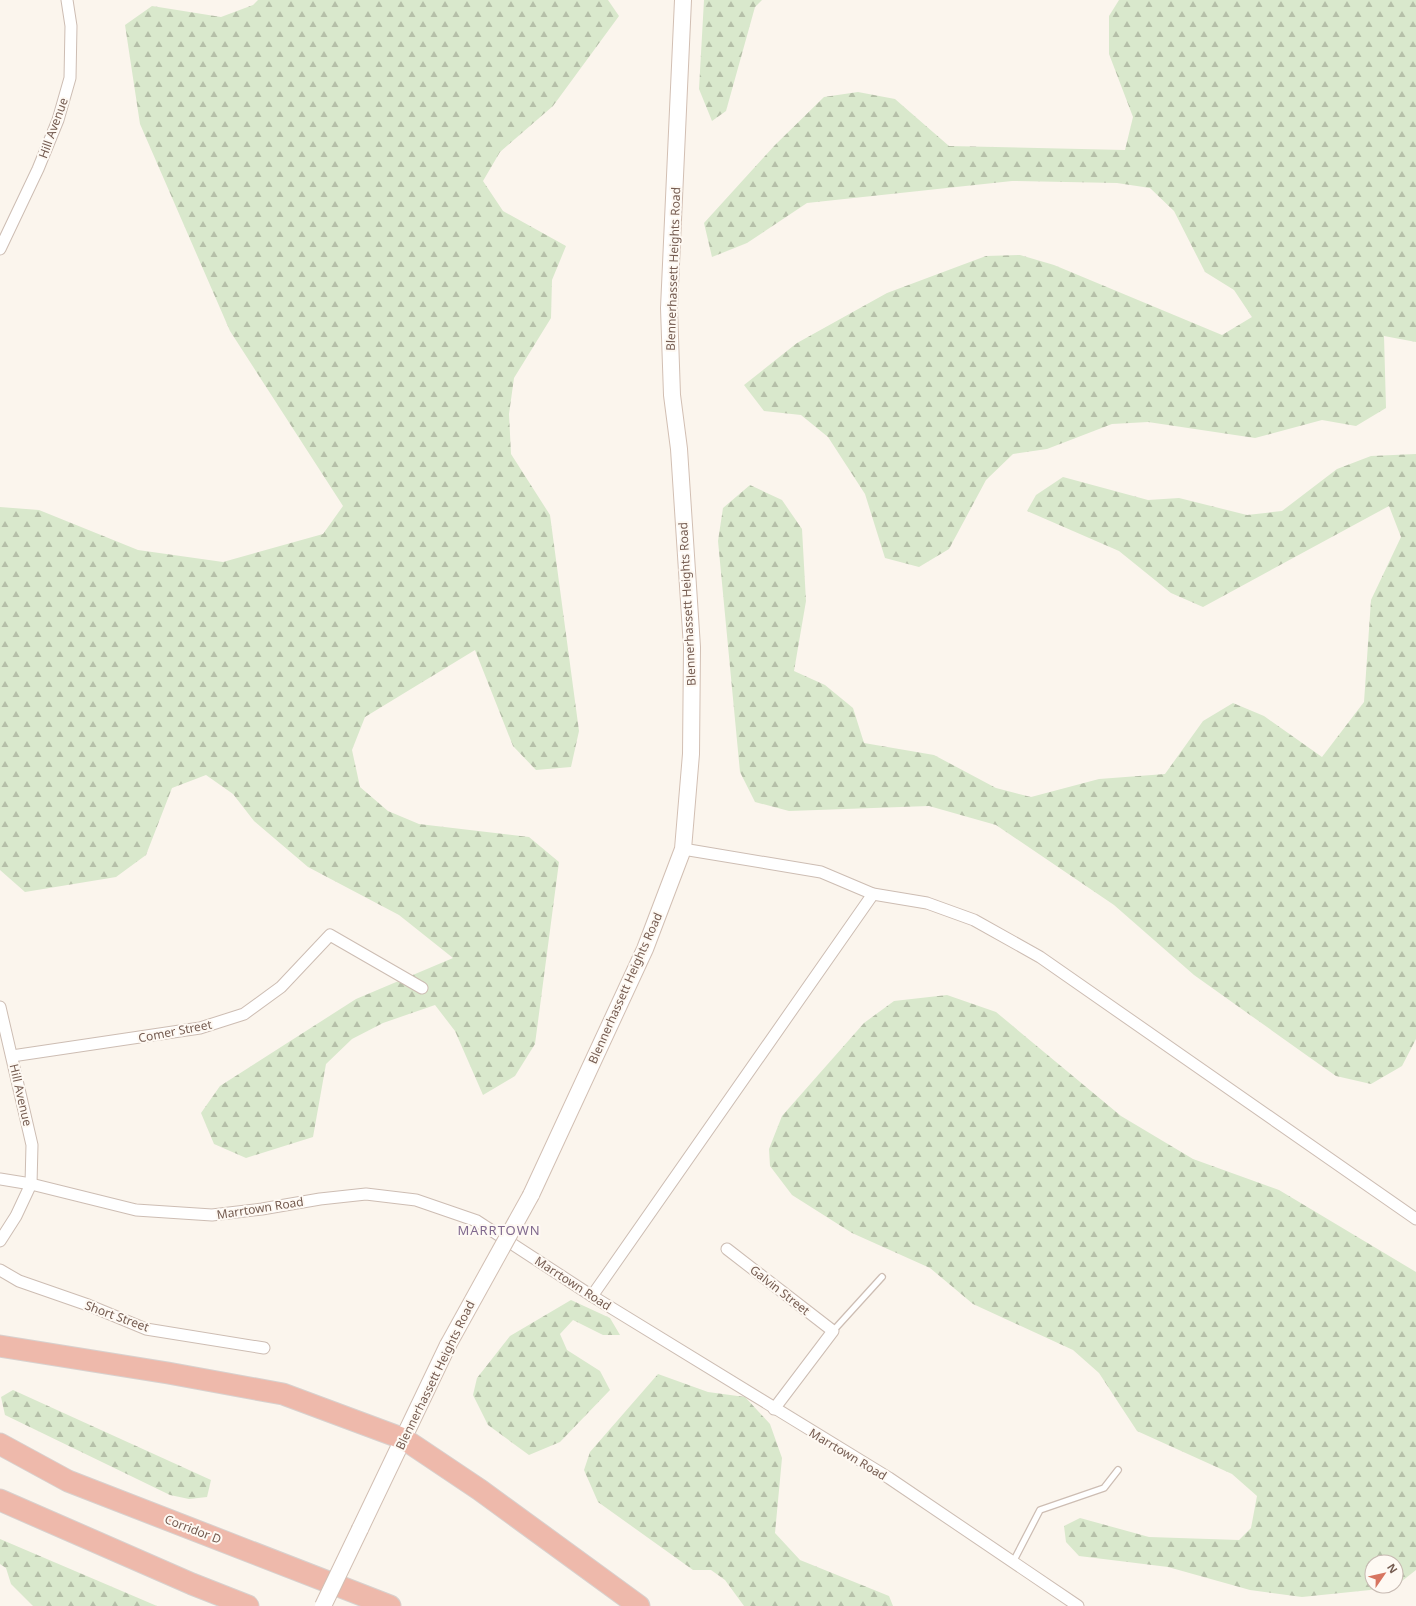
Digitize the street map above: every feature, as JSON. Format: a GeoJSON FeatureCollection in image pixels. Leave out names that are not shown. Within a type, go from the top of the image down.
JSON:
{"type":"FeatureCollection","features":[{"type":"Feature","properties":{"kind":"highway"},"geometry":{"type":"LineString","coordinates":[[0,1346],[168,1373],[283,1394],[404,1439],[480,1490],[639,1606]]}},
{"type":"Feature","properties":{"kind":"highway","name":"Corridor D"},"geometry":{"type":"LineString","coordinates":[[0,1444],[68,1481],[390,1606]]}},
{"type":"Feature","properties":{"kind":"highway"},"geometry":{"type":"LineString","coordinates":[[0,1500],[192,1584],[248,1606]]}},
{"type":"Feature","properties":{"kind":"street","name":"Hill Avenue"},"geometry":{"type":"LineString","coordinates":[[0,249],[38,169],[58,120],[70,78],[71,26],[67,0]]}},
{"type":"Feature","properties":{"kind":"street","name":"Blennerhassett Heights Road"},"geometry":{"type":"LineString","coordinates":[[322,1606],[404,1439],[448,1345],[531,1195],[644,949],[682,849],[691,754],[692,647],[678,449],[672,395],[669,308],[683,0]]}},
{"type":"Feature","properties":{"kind":"street"},"geometry":{"type":"LineString","coordinates":[[682,849],[821,872],[873,894],[927,903],[974,920],[1040,957],[1416,1218]]}},
{"type":"Feature","properties":{"kind":"street"},"geometry":{"type":"LineString","coordinates":[[592,1296],[873,894]]}},
{"type":"Feature","properties":{"kind":"street","name":"Comer Street"},"geometry":{"type":"LineString","coordinates":[[12,1056],[200,1028],[244,1014],[281,987],[330,935],[422,988]]}},
{"type":"Feature","properties":{"kind":"street","name":"Hill Avenue"},"geometry":{"type":"LineString","coordinates":[[0,1007],[32,1145],[31,1184]]}},
{"type":"Feature","properties":{"kind":"street","name":"Marrtown Road"},"geometry":{"type":"LineString","coordinates":[[0,1179],[31,1184],[136,1210],[212,1215],[262,1209],[320,1198],[366,1194],[416,1200],[477,1221],[592,1296],[774,1409],[889,1478],[1078,1606]]}},
{"type":"Feature","properties":{"kind":"street"},"geometry":{"type":"LineString","coordinates":[[0,1241],[16,1216],[31,1184]]}},
{"type":"Feature","properties":{"kind":"street","name":"Galvin Street"},"geometry":{"type":"LineString","coordinates":[[728,1249],[832,1331]]}},
{"type":"Feature","properties":{"kind":"street","name":"Short Street"},"geometry":{"type":"LineString","coordinates":[[0,1270],[2,1273],[19,1281],[88,1305],[146,1329],[264,1348]]}},
{"type":"Feature","properties":{"kind":"street"},"geometry":{"type":"LineString","coordinates":[[774,1409],[832,1331]]}},
{"type":"Feature","properties":{"kind":"lane"},"geometry":{"type":"LineString","coordinates":[[832,1331],[882,1277]]}},
{"type":"Feature","properties":{"kind":"lane"},"geometry":{"type":"LineString","coordinates":[[1013,1562],[1040,1510],[1104,1488],[1118,1470]]}},
{"type":"Feature","properties":{"kind":"green space"},"geometry":{"type":"Polygon","coordinates":[[[258,0],[608,0],[619,16],[553,106],[500,152],[483,181],[503,211],[566,246],[552,280],[551,318],[514,378],[509,414],[511,454],[550,515],[579,731],[571,767],[536,770],[513,746],[475,650],[365,717],[352,750],[360,787],[388,811],[419,824],[529,837],[559,862],[535,1044],[515,1076],[483,1095],[455,1031],[435,1005],[383,1023],[352,1039],[326,1064],[313,1137],[246,1158],[214,1144],[201,1113],[220,1086],[356,999],[453,958],[399,915],[308,867],[254,821],[233,794],[206,775],[172,788],[146,855],[116,877],[25,892],[0,870],[0,507],[39,510],[138,550],[223,562],[323,534],[343,506],[230,331],[140,124],[125,25],[152,6],[221,17],[253,5],[258,0]]]}},
{"type":"Feature","properties":{"kind":"green space"},"geometry":{"type":"Polygon","coordinates":[[[704,0],[762,0],[755,7],[726,111],[712,121],[699,89],[704,0]]]}},
{"type":"Feature","properties":{"kind":"green space"},"geometry":{"type":"Polygon","coordinates":[[[1119,0],[1416,0],[1416,342],[1384,336],[1386,408],[1356,426],[1322,420],[1255,438],[1148,422],[1112,424],[1047,449],[1013,454],[986,480],[949,549],[919,567],[885,558],[865,494],[828,437],[801,415],[764,411],[744,385],[797,343],[887,293],[986,256],[1020,255],[1054,265],[1222,335],[1252,317],[1234,290],[1205,272],[1174,211],[1150,188],[1117,183],[1012,181],[807,203],[747,243],[712,257],[704,223],[775,145],[824,97],[858,92],[895,99],[949,146],[1125,150],[1133,117],[1109,54],[1109,16],[1119,0]]]}},
{"type":"Feature","properties":{"kind":"green space"},"geometry":{"type":"Polygon","coordinates":[[[1416,454],[1416,1039],[1402,1066],[1371,1084],[1336,1076],[1194,975],[1114,905],[996,825],[929,806],[789,811],[755,802],[740,772],[718,541],[723,508],[750,485],[782,500],[802,529],[806,601],[794,671],[825,685],[853,708],[864,743],[934,755],[996,788],[1031,797],[1099,779],[1165,774],[1203,721],[1233,703],[1264,716],[1322,757],[1364,702],[1371,600],[1401,537],[1389,506],[1203,607],[1171,593],[1119,551],[1027,511],[1036,495],[1063,477],[1148,500],[1179,498],[1247,515],[1282,511],[1337,469],[1371,456],[1416,454]]]}},
{"type":"Feature","properties":{"kind":"green space"},"geometry":{"type":"Polygon","coordinates":[[[947,995],[996,1012],[1121,1116],[1193,1159],[1279,1190],[1416,1272],[1416,1570],[1404,1579],[1404,1554],[1364,1554],[1364,1591],[1302,1597],[1250,1590],[1168,1567],[1079,1556],[1066,1542],[1064,1526],[1080,1518],[1149,1537],[1239,1540],[1251,1528],[1257,1496],[1232,1474],[1137,1431],[1099,1373],[1073,1350],[973,1304],[930,1268],[852,1233],[792,1195],[770,1166],[769,1149],[782,1116],[864,1023],[894,1001],[947,995]]]}},
{"type":"Feature","properties":{"kind":"green space"},"geometry":{"type":"Polygon","coordinates":[[[571,1300],[610,1318],[620,1335],[603,1335],[573,1320],[560,1334],[567,1350],[600,1371],[610,1390],[560,1442],[529,1455],[488,1425],[473,1395],[477,1378],[510,1336],[571,1300]]]}},
{"type":"Feature","properties":{"kind":"green space"},"geometry":{"type":"Polygon","coordinates":[[[658,1374],[708,1392],[745,1397],[770,1424],[782,1458],[775,1533],[800,1560],[889,1596],[893,1606],[744,1606],[725,1580],[711,1570],[693,1570],[598,1502],[584,1470],[590,1452],[658,1374]]]}},
{"type":"Feature","properties":{"kind":"green space"},"geometry":{"type":"Polygon","coordinates":[[[13,1390],[211,1480],[207,1497],[189,1499],[170,1495],[5,1415],[1,1397],[13,1390]]]}},
{"type":"Feature","properties":{"kind":"green space"},"geometry":{"type":"Polygon","coordinates":[[[0,1539],[157,1606],[33,1606],[11,1584],[6,1568],[0,1564],[0,1539]]]}},
{"type":"Feature","properties":{"kind":"district","name":"MARRTOWN"},"geometry":{"type":"Point","coordinates":[499,1230]}}]}
